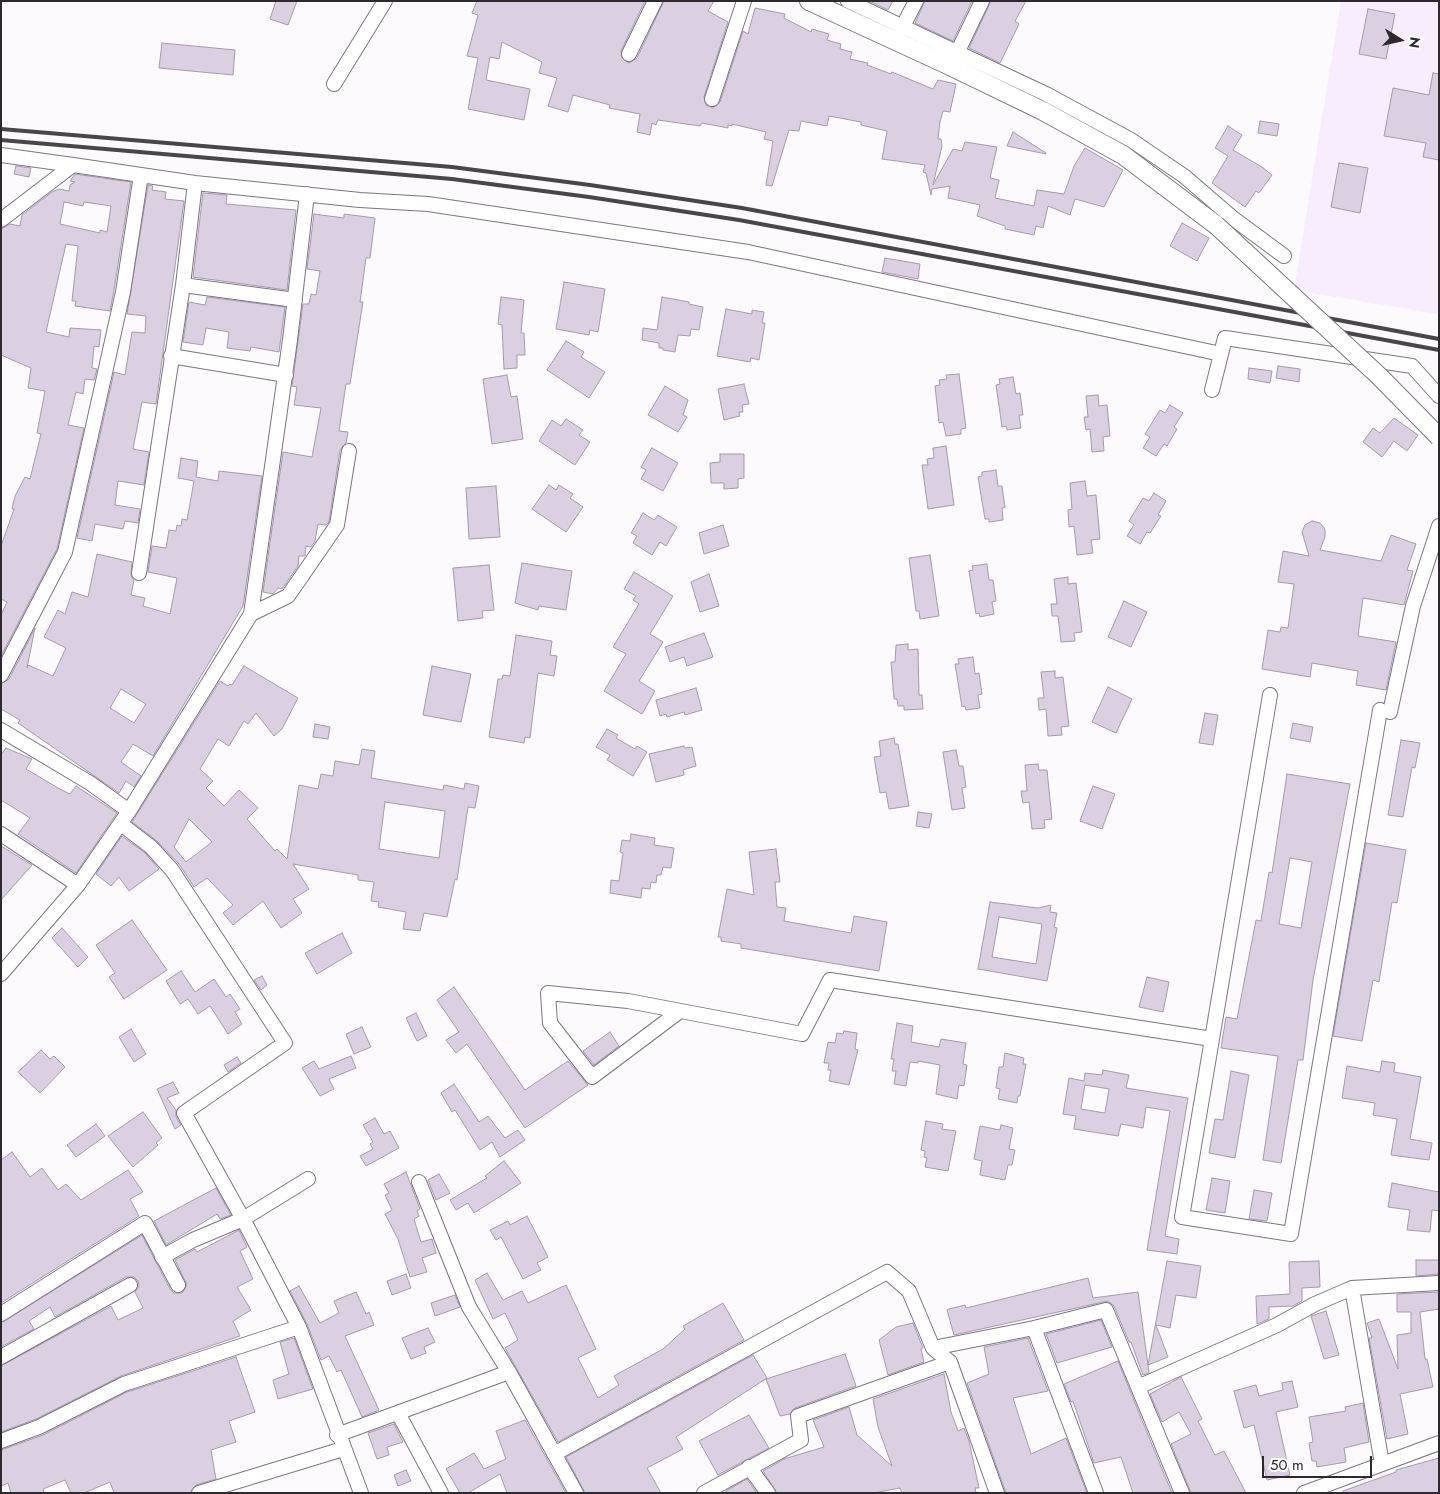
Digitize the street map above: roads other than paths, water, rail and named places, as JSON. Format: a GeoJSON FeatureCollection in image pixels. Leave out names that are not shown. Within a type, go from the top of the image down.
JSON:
{"type":"FeatureCollection","features":[{"type":"Feature","properties":{"kind":"street"},"geometry":{"type":"LineString","coordinates":[[334,84],[385,1]]}},
{"type":"Feature","properties":{"kind":"street"},"geometry":{"type":"LineString","coordinates":[[630,54],[655,1]]}},
{"type":"Feature","properties":{"kind":"street"},"geometry":{"type":"LineString","coordinates":[[712,99],[744,1]]}},
{"type":"Feature","properties":{"kind":"street"},"geometry":{"type":"LineString","coordinates":[[809,1],[1043,111],[1123,155],[1216,225],[1379,376],[1439,437]]}},
{"type":"Feature","properties":{"kind":"street"},"geometry":{"type":"LineString","coordinates":[[848,1],[1046,94],[1130,140],[1184,176],[1234,219],[1284,256]]}},
{"type":"Feature","properties":{"kind":"street"},"geometry":{"type":"LineString","coordinates":[[902,28],[916,1]]}},
{"type":"Feature","properties":{"kind":"street"},"geometry":{"type":"LineString","coordinates":[[957,53],[982,1]]}},
{"type":"Feature","properties":{"kind":"street"},"geometry":{"type":"LineString","coordinates":[[1,155],[195,183],[428,204],[748,252],[1221,354]]}},
{"type":"Feature","properties":{"kind":"street"},"geometry":{"type":"LineString","coordinates":[[1,220],[73,165]]}},
{"type":"Feature","properties":{"kind":"street"},"geometry":{"type":"LineString","coordinates":[[1,675],[65,552],[123,292],[141,174]]}},
{"type":"Feature","properties":{"kind":"street"},"geometry":{"type":"LineString","coordinates":[[139,573],[182,285],[195,183]]}},
{"type":"Feature","properties":{"kind":"street"},"geometry":{"type":"LineString","coordinates":[[1,974],[78,885],[129,811],[251,614],[286,375],[307,194]]}},
{"type":"Feature","properties":{"kind":"street"},"geometry":{"type":"LineString","coordinates":[[182,285],[295,300]]}},
{"type":"Feature","properties":{"kind":"street"},"geometry":{"type":"LineString","coordinates":[[1212,390],[1225,338],[1412,366],[1439,396]]}},
{"type":"Feature","properties":{"kind":"street"},"geometry":{"type":"LineString","coordinates":[[171,356],[286,375]]}},
{"type":"Feature","properties":{"kind":"street"},"geometry":{"type":"LineString","coordinates":[[251,614],[288,596],[337,525],[349,451]]}},
{"type":"Feature","properties":{"kind":"street"},"geometry":{"type":"LineString","coordinates":[[1270,695],[1182,1217],[1291,1234],[1385,711],[1413,606],[1439,526]]}},
{"type":"Feature","properties":{"kind":"street"},"geometry":{"type":"LineString","coordinates":[[1,730],[90,783],[129,811]]}},
{"type":"Feature","properties":{"kind":"street"},"geometry":{"type":"LineString","coordinates":[[120,824],[151,846],[172,870],[285,1042],[184,1113],[244,1219],[299,1327],[361,1493]]}},
{"type":"Feature","properties":{"kind":"street"},"geometry":{"type":"LineString","coordinates":[[1,834],[78,885]]}},
{"type":"Feature","properties":{"kind":"street"},"geometry":{"type":"LineString","coordinates":[[680,1011],[592,1078],[550,1023],[548,993],[628,1001],[802,1034],[830,980],[1212,1039]]}},
{"type":"Feature","properties":{"kind":"street"},"geometry":{"type":"LineString","coordinates":[[162,1256],[244,1219],[308,1179]]}},
{"type":"Feature","properties":{"kind":"street"},"geometry":{"type":"LineString","coordinates":[[419,1182],[469,1307],[509,1372],[576,1493]]}},
{"type":"Feature","properties":{"kind":"street"},"geometry":{"type":"LineString","coordinates":[[1,1314],[145,1223],[178,1285]]}},
{"type":"Feature","properties":{"kind":"street"},"geometry":{"type":"LineString","coordinates":[[554,1454],[888,1272],[909,1291],[933,1348],[950,1362],[997,1493]]}},
{"type":"Feature","properties":{"kind":"street"},"geometry":{"type":"LineString","coordinates":[[1138,1387],[1277,1325],[1315,1304],[1352,1288],[1439,1283]]}},
{"type":"Feature","properties":{"kind":"street"},"geometry":{"type":"LineString","coordinates":[[1,1357],[130,1285]]}},
{"type":"Feature","properties":{"kind":"street"},"geometry":{"type":"LineString","coordinates":[[1352,1288],[1382,1464]]}},
{"type":"Feature","properties":{"kind":"street"},"geometry":{"type":"LineString","coordinates":[[933,1348],[1034,1328],[1106,1310],[1182,1493]]}},
{"type":"Feature","properties":{"kind":"street"},"geometry":{"type":"LineString","coordinates":[[1,1441],[39,1427],[124,1384],[299,1327]]}},
{"type":"Feature","properties":{"kind":"street"},"geometry":{"type":"LineString","coordinates":[[1034,1328],[1096,1493]]}},
{"type":"Feature","properties":{"kind":"street"},"geometry":{"type":"LineString","coordinates":[[704,1493],[749,1466],[801,1440],[798,1416],[950,1362]]}},
{"type":"Feature","properties":{"kind":"street"},"geometry":{"type":"LineString","coordinates":[[338,1435],[509,1372]]}},
{"type":"Feature","properties":{"kind":"street"},"geometry":{"type":"LineString","coordinates":[[398,1413],[441,1493]]}},
{"type":"Feature","properties":{"kind":"street"},"geometry":{"type":"LineString","coordinates":[[1304,1493],[1439,1443]]}},
{"type":"Feature","properties":{"kind":"street"},"geometry":{"type":"LineString","coordinates":[[199,1493],[344,1449]]}},
{"type":"Feature","properties":{"kind":"street"},"geometry":{"type":"LineString","coordinates":[[749,1466],[768,1493]]}},
{"type":"Feature","properties":{"kind":"railway"},"geometry":{"type":"LineString","coordinates":[[1,129],[452,167],[590,185],[742,208],[1439,339]]}},
{"type":"Feature","properties":{"kind":"railway"},"geometry":{"type":"LineString","coordinates":[[1,140],[452,179],[589,197],[739,220],[1439,350]]}}]}
